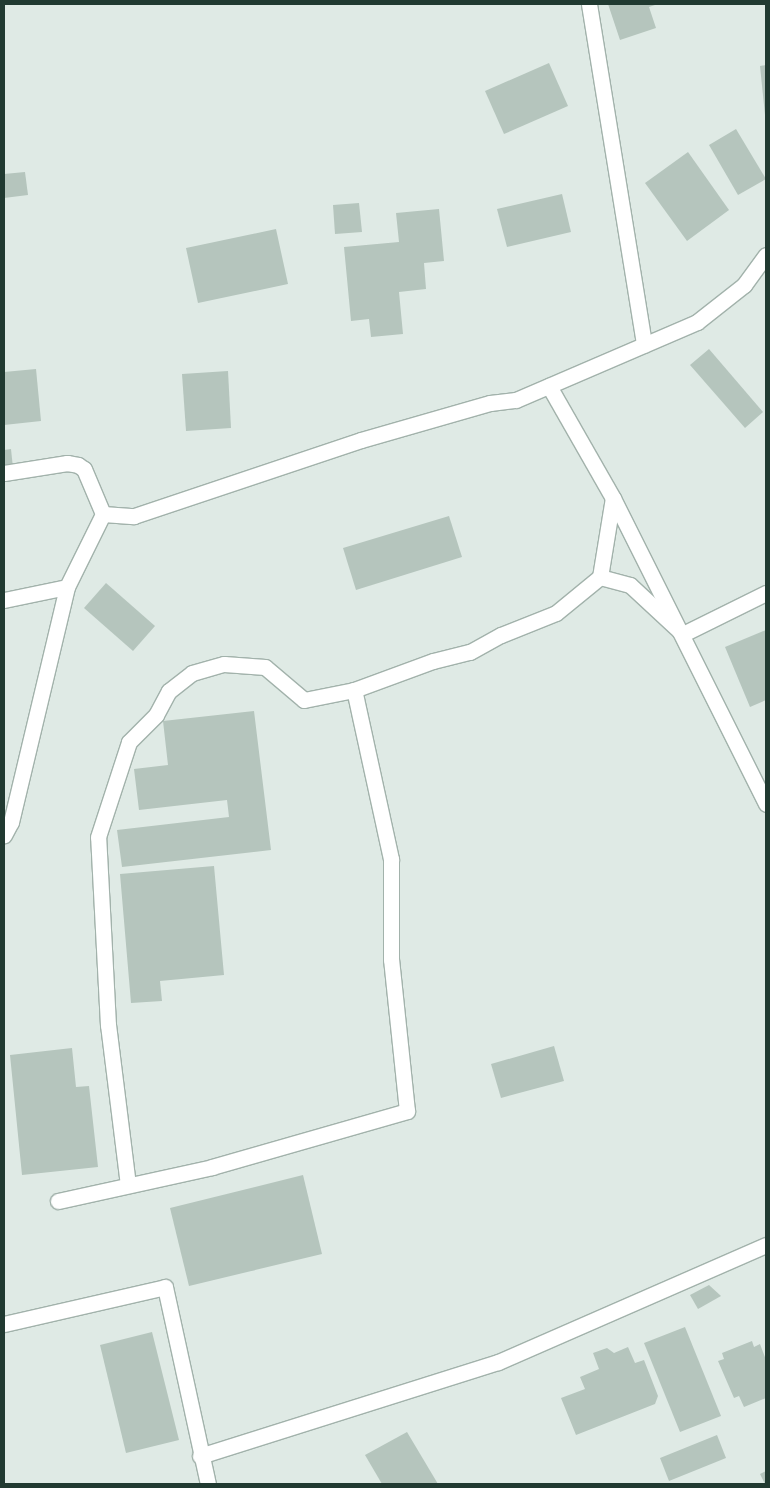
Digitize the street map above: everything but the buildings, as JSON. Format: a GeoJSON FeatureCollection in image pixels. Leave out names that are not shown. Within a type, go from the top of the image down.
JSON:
{"type":"FeatureCollection","features":[{"type":"Feature","properties":{"kind":"street"},"geometry":{"type":"LineString","coordinates":[[589,4],[644,345]]}},
{"type":"Feature","properties":{"kind":"street"},"geometry":{"type":"LineString","coordinates":[[103,514],[134,516],[361,440],[490,403],[516,400],[697,322],[744,285],[766,255]]}},
{"type":"Feature","properties":{"kind":"street"},"geometry":{"type":"LineString","coordinates":[[549,386],[613,498],[683,634],[766,804]]}},
{"type":"Feature","properties":{"kind":"street"},"geometry":{"type":"LineString","coordinates":[[4,473],[67,464],[78,465],[84,470],[103,514],[67,587],[11,822],[4,835]]}},
{"type":"Feature","properties":{"kind":"street"},"geometry":{"type":"LineString","coordinates":[[128,1185],[108,1025],[98,837],[129,742],[156,715],[169,691],[192,673],[224,664],[265,667],[304,700],[354,690],[433,661],[470,652],[501,635],[556,613],[600,577],[613,498]]}},
{"type":"Feature","properties":{"kind":"street"},"geometry":{"type":"LineString","coordinates":[[600,577],[630,585],[683,634]]}},
{"type":"Feature","properties":{"kind":"street"},"geometry":{"type":"LineString","coordinates":[[4,600],[67,587]]}},
{"type":"Feature","properties":{"kind":"street"},"geometry":{"type":"LineString","coordinates":[[683,634],[766,593]]}},
{"type":"Feature","properties":{"kind":"street"},"geometry":{"type":"LineString","coordinates":[[58,1201],[212,1167],[407,1111],[391,960],[391,859],[354,690]]}},
{"type":"Feature","properties":{"kind":"street"},"geometry":{"type":"LineString","coordinates":[[200,1456],[498,1362],[766,1245]]}},
{"type":"Feature","properties":{"kind":"street"},"geometry":{"type":"LineString","coordinates":[[4,1324],[164,1287],[200,1456],[208,1484]]}}]}
